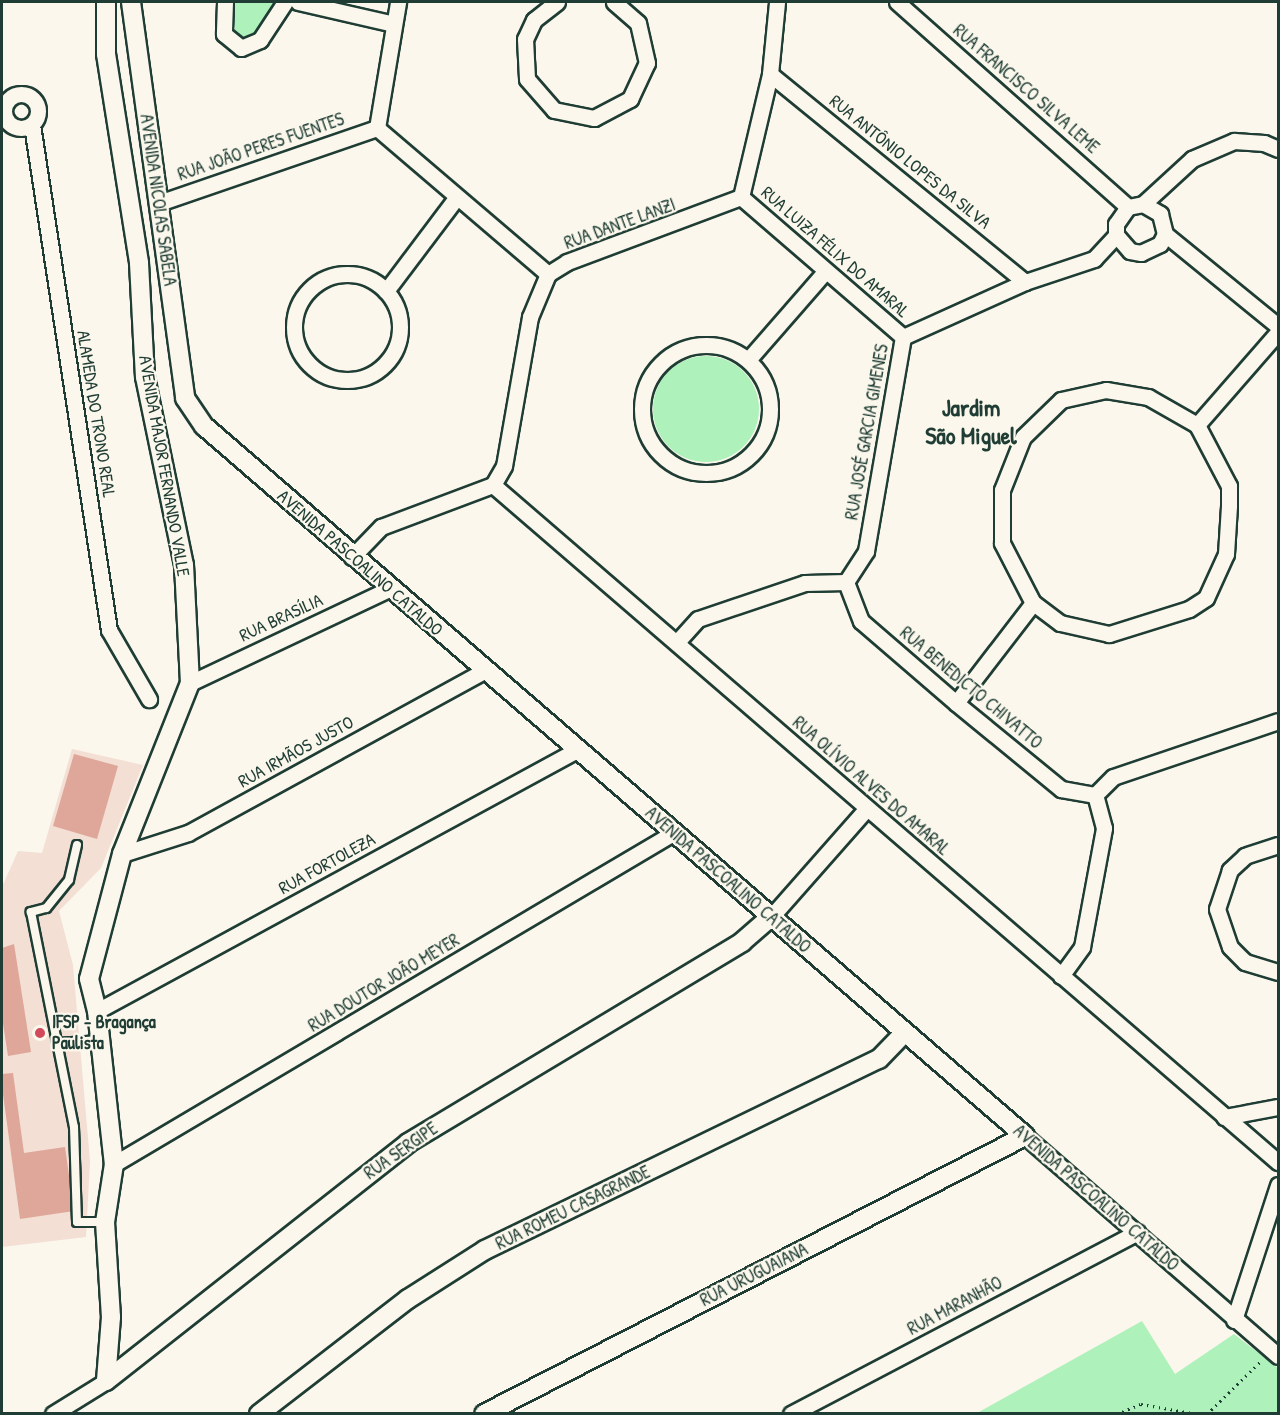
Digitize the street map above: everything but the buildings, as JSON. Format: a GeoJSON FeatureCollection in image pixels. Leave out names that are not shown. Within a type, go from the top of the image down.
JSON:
{"type":"FeatureCollection","features":[{"type":"Feature","properties":{"kind":"street","name":"AVENIDA MAJOR FERNANDO VALLE"},"geometry":{"type":"LineString","coordinates":[[106,2],[106,54],[139,263],[145,377],[184,565],[190,684],[122,854],[89,979],[97,1011],[114,1164],[105,1222],[111,1317],[106,1381]]}},
{"type":"Feature","properties":{"kind":"street","name":"AVENIDA NICOLAS SABELA"},"geometry":{"type":"LineString","coordinates":[[131,2],[185,398]]}},
{"type":"Feature","properties":{"kind":"street"},"geometry":{"type":"LineString","coordinates":[[225,2],[224,34],[241,48],[260,40],[285,2]]}},
{"type":"Feature","properties":{"kind":"street"},"geometry":{"type":"LineString","coordinates":[[298,2],[394,24]]}},
{"type":"Feature","properties":{"kind":"street"},"geometry":{"type":"LineString","coordinates":[[352,557],[381,527],[493,484],[504,466],[530,317],[548,274],[376,128],[398,2]]}},
{"type":"Feature","properties":{"kind":"street"},"geometry":{"type":"LineString","coordinates":[[557,2],[534,20],[523,59],[538,97],[573,117],[613,111],[641,82],[646,42],[623,4]]}},
{"type":"Feature","properties":{"kind":"street"},"geometry":{"type":"LineString","coordinates":[[741,197],[770,74],[777,2]]}},
{"type":"Feature","properties":{"kind":"street","name":"RUA FRANCISCO SILVA LEME"},"geometry":{"type":"LineString","coordinates":[[897,2],[1136,206]]}},
{"type":"Feature","properties":{"kind":"street","name":"RUA ANTÔNIO LOPES DA SILVA"},"geometry":{"type":"LineString","coordinates":[[770,74],[1025,282]]}},
{"type":"Feature","properties":{"kind":"street"},"geometry":{"type":"LineString","coordinates":[[24,94],[38,107],[32,125],[18,128],[4,121],[7,101],[24,94]]}},
{"type":"Feature","properties":{"kind":"street","name":"ALAMEDA DO TRONO REAL"},"geometry":{"type":"LineString","coordinates":[[32,125],[109,630],[149,699]]}},
{"type":"Feature","properties":{"kind":"street","name":"RUA JOÃO PERES FUENTES"},"geometry":{"type":"LineString","coordinates":[[159,203],[376,128]]}},
{"type":"Feature","properties":{"kind":"street"},"geometry":{"type":"LineString","coordinates":[[1165,234],[1160,244],[1141,254],[1121,244],[1116,235],[1116,224],[1192,159],[1234,141],[1278,149]]}},
{"type":"Feature","properties":{"kind":"street","name":"RUA LUIZA FÉLIX DO AMARAL"},"geometry":{"type":"LineString","coordinates":[[741,197],[824,273],[903,337]]}},
{"type":"Feature","properties":{"kind":"street","name":"RUA DANTE LANZI"},"geometry":{"type":"LineString","coordinates":[[548,274],[567,262],[741,197]]}},
{"type":"Feature","properties":{"kind":"street"},"geometry":{"type":"LineString","coordinates":[[386,291],[456,198]]}},
{"type":"Feature","properties":{"kind":"street"},"geometry":{"type":"LineString","coordinates":[[1136,206],[1160,214],[1165,234],[1278,326]]}},
{"type":"Feature","properties":{"kind":"street","name":"RUA JOSÉ GARCIA GIMENES"},"geometry":{"type":"LineString","coordinates":[[846,582],[866,551],[903,337],[1025,282],[1094,259],[1116,235]]}},
{"type":"Feature","properties":{"kind":"street"},"geometry":{"type":"LineString","coordinates":[[748,360],[824,273]]}},
{"type":"Feature","properties":{"kind":"street"},"geometry":{"type":"LineString","coordinates":[[346,274],[372,280],[386,291],[398,313],[399,339],[381,368],[366,377],[332,378],[304,359],[294,325],[306,292],[320,281],[346,274]]}},
{"type":"Feature","properties":{"kind":"street"},"geometry":{"type":"LineString","coordinates":[[1197,425],[1278,332]]}},
{"type":"Feature","properties":{"kind":"street"},"geometry":{"type":"LineString","coordinates":[[699,345],[730,349],[748,360],[769,396],[770,418],[757,447],[734,468],[713,474],[672,465],[656,451],[643,422],[644,390],[654,371],[669,356],[699,345]]}},
{"type":"Feature","properties":{"kind":"street"},"geometry":{"type":"LineString","coordinates":[[1106,390],[1148,397],[1197,425],[1229,486],[1226,554],[1206,598],[1189,609],[1108,634],[1060,623],[1033,603],[1002,543],[1002,490],[1023,437],[1061,400],[1106,390]]}},
{"type":"Feature","properties":{"kind":"street","name":"AVENIDA PASCOALINO CATALDO"},"geometry":{"type":"LineString","coordinates":[[185,398],[204,426],[352,557],[1275,1353]]}},
{"type":"Feature","properties":{"kind":"street","name":"RUA OLÍVIO ALVES DO AMARAL"},"geometry":{"type":"LineString","coordinates":[[493,484],[1278,1162]]}},
{"type":"Feature","properties":{"kind":"street"},"geometry":{"type":"LineString","coordinates":[[677,642],[698,619],[805,583],[846,582]]}},
{"type":"Feature","properties":{"kind":"street","name":"RUA BENEDICTO CHIVATTO"},"geometry":{"type":"LineString","coordinates":[[846,582],[861,621],[956,703],[1061,789],[1095,795]]}},
{"type":"Feature","properties":{"kind":"street","name":"RUA BRASÍLIA"},"geometry":{"type":"LineString","coordinates":[[190,684],[389,589]]}},
{"type":"Feature","properties":{"kind":"street"},"geometry":{"type":"LineString","coordinates":[[956,703],[1033,603]]}},
{"type":"Feature","properties":{"kind":"street","name":"RUA IRMÃOS JUSTO"},"geometry":{"type":"LineString","coordinates":[[122,854],[188,833],[484,671]]}},
{"type":"Feature","properties":{"kind":"street"},"geometry":{"type":"LineString","coordinates":[[1061,976],[1082,947],[1104,828],[1095,795],[1113,777],[1278,721]]}},
{"type":"Feature","properties":{"kind":"street","name":"RUA FORTOLEZA"},"geometry":{"type":"LineString","coordinates":[[97,1011],[577,750]]}},
{"type":"Feature","properties":{"kind":"street"},"geometry":{"type":"LineString","coordinates":[[771,917],[867,808]]}},
{"type":"Feature","properties":{"kind":"street","name":"RUA DOUTOR JOÃO MEYER"},"geometry":{"type":"LineString","coordinates":[[114,1164],[673,833]]}},
{"type":"Feature","properties":{"kind":"street"},"geometry":{"type":"LineString","coordinates":[[1278,845],[1245,856],[1230,870],[1217,909],[1230,947],[1245,962],[1278,972]]}},
{"type":"Feature","properties":{"kind":"street","name":"RUA SERGIPE"},"geometry":{"type":"LineString","coordinates":[[53,1413],[106,1381],[408,1143],[742,942],[771,917]]}},
{"type":"Feature","properties":{"kind":"street","name":"RUA ROMEU CASAGRANDE"},"geometry":{"type":"LineString","coordinates":[[259,1413],[408,1299],[485,1250],[879,1059],[905,1032]]}},
{"type":"Feature","properties":{"kind":"street"},"geometry":{"type":"LineString","coordinates":[[1224,1117],[1278,1107]]}},
{"type":"Feature","properties":{"kind":"street","name":"RUA URUGUAIANA"},"geometry":{"type":"LineString","coordinates":[[489,1412],[1025,1136]]}},
{"type":"Feature","properties":{"kind":"street"},"geometry":{"type":"LineString","coordinates":[[1234,1320],[1278,1185]]}},
{"type":"Feature","properties":{"kind":"street","name":"RUA MARANHÃO"},"geometry":{"type":"LineString","coordinates":[[791,1413],[1137,1233]]}},
{"type":"Feature","properties":{"kind":"lane"},"geometry":{"type":"LineString","coordinates":[[77,845],[69,880],[46,908],[31,912],[74,1127],[77,1222],[105,1222]]}},
{"type":"Feature","properties":{"kind":"lane"},"geometry":{"type":"LineString","coordinates":[[59,1043],[99,1040]]}},
{"type":"Feature","properties":{"kind":"path"},"geometry":{"type":"LineString","coordinates":[[1207,1413],[1275,1353]]}},
{"type":"Feature","properties":{"kind":"path"},"geometry":{"type":"LineString","coordinates":[[1117,1413],[1141,1404],[1198,1413]]}},
{"type":"Feature","properties":{"kind":"shaded area","name":"IFSP - Bragança Paulista"},"geometry":{"type":"Polygon","coordinates":[[[72,749],[143,765],[101,868],[59,911],[73,965],[90,1161],[86,1237],[2,1247],[2,887],[18,851],[42,853],[72,749]]]}},
{"type":"Feature","properties":{"kind":"green space"},"geometry":{"type":"Polygon","coordinates":[[[231,2],[276,2],[253,37],[243,38],[235,32],[231,2]]]}},
{"type":"Feature","properties":{"kind":"green space"},"geometry":{"type":"Polygon","coordinates":[[[706,356],[726,360],[744,371],[755,389],[759,409],[755,429],[744,447],[726,458],[706,462],[686,458],[668,447],[657,429],[653,409],[657,389],[668,371],[686,360],[706,356]]]}},
{"type":"Feature","properties":{"kind":"green space"},"geometry":{"type":"Polygon","coordinates":[[[1142,1321],[1175,1374],[1234,1334],[1278,1368],[1278,1413],[977,1413],[1142,1321]]]}},
{"type":"Feature","properties":{"kind":"place","name":"IFSP - Bragança Paulista"},"geometry":{"type":"Point","coordinates":[40,1033]}},
{"type":"Feature","properties":{"kind":"district","name":"Jardim São Miguel"},"geometry":{"type":"Point","coordinates":[971,422]}}]}
